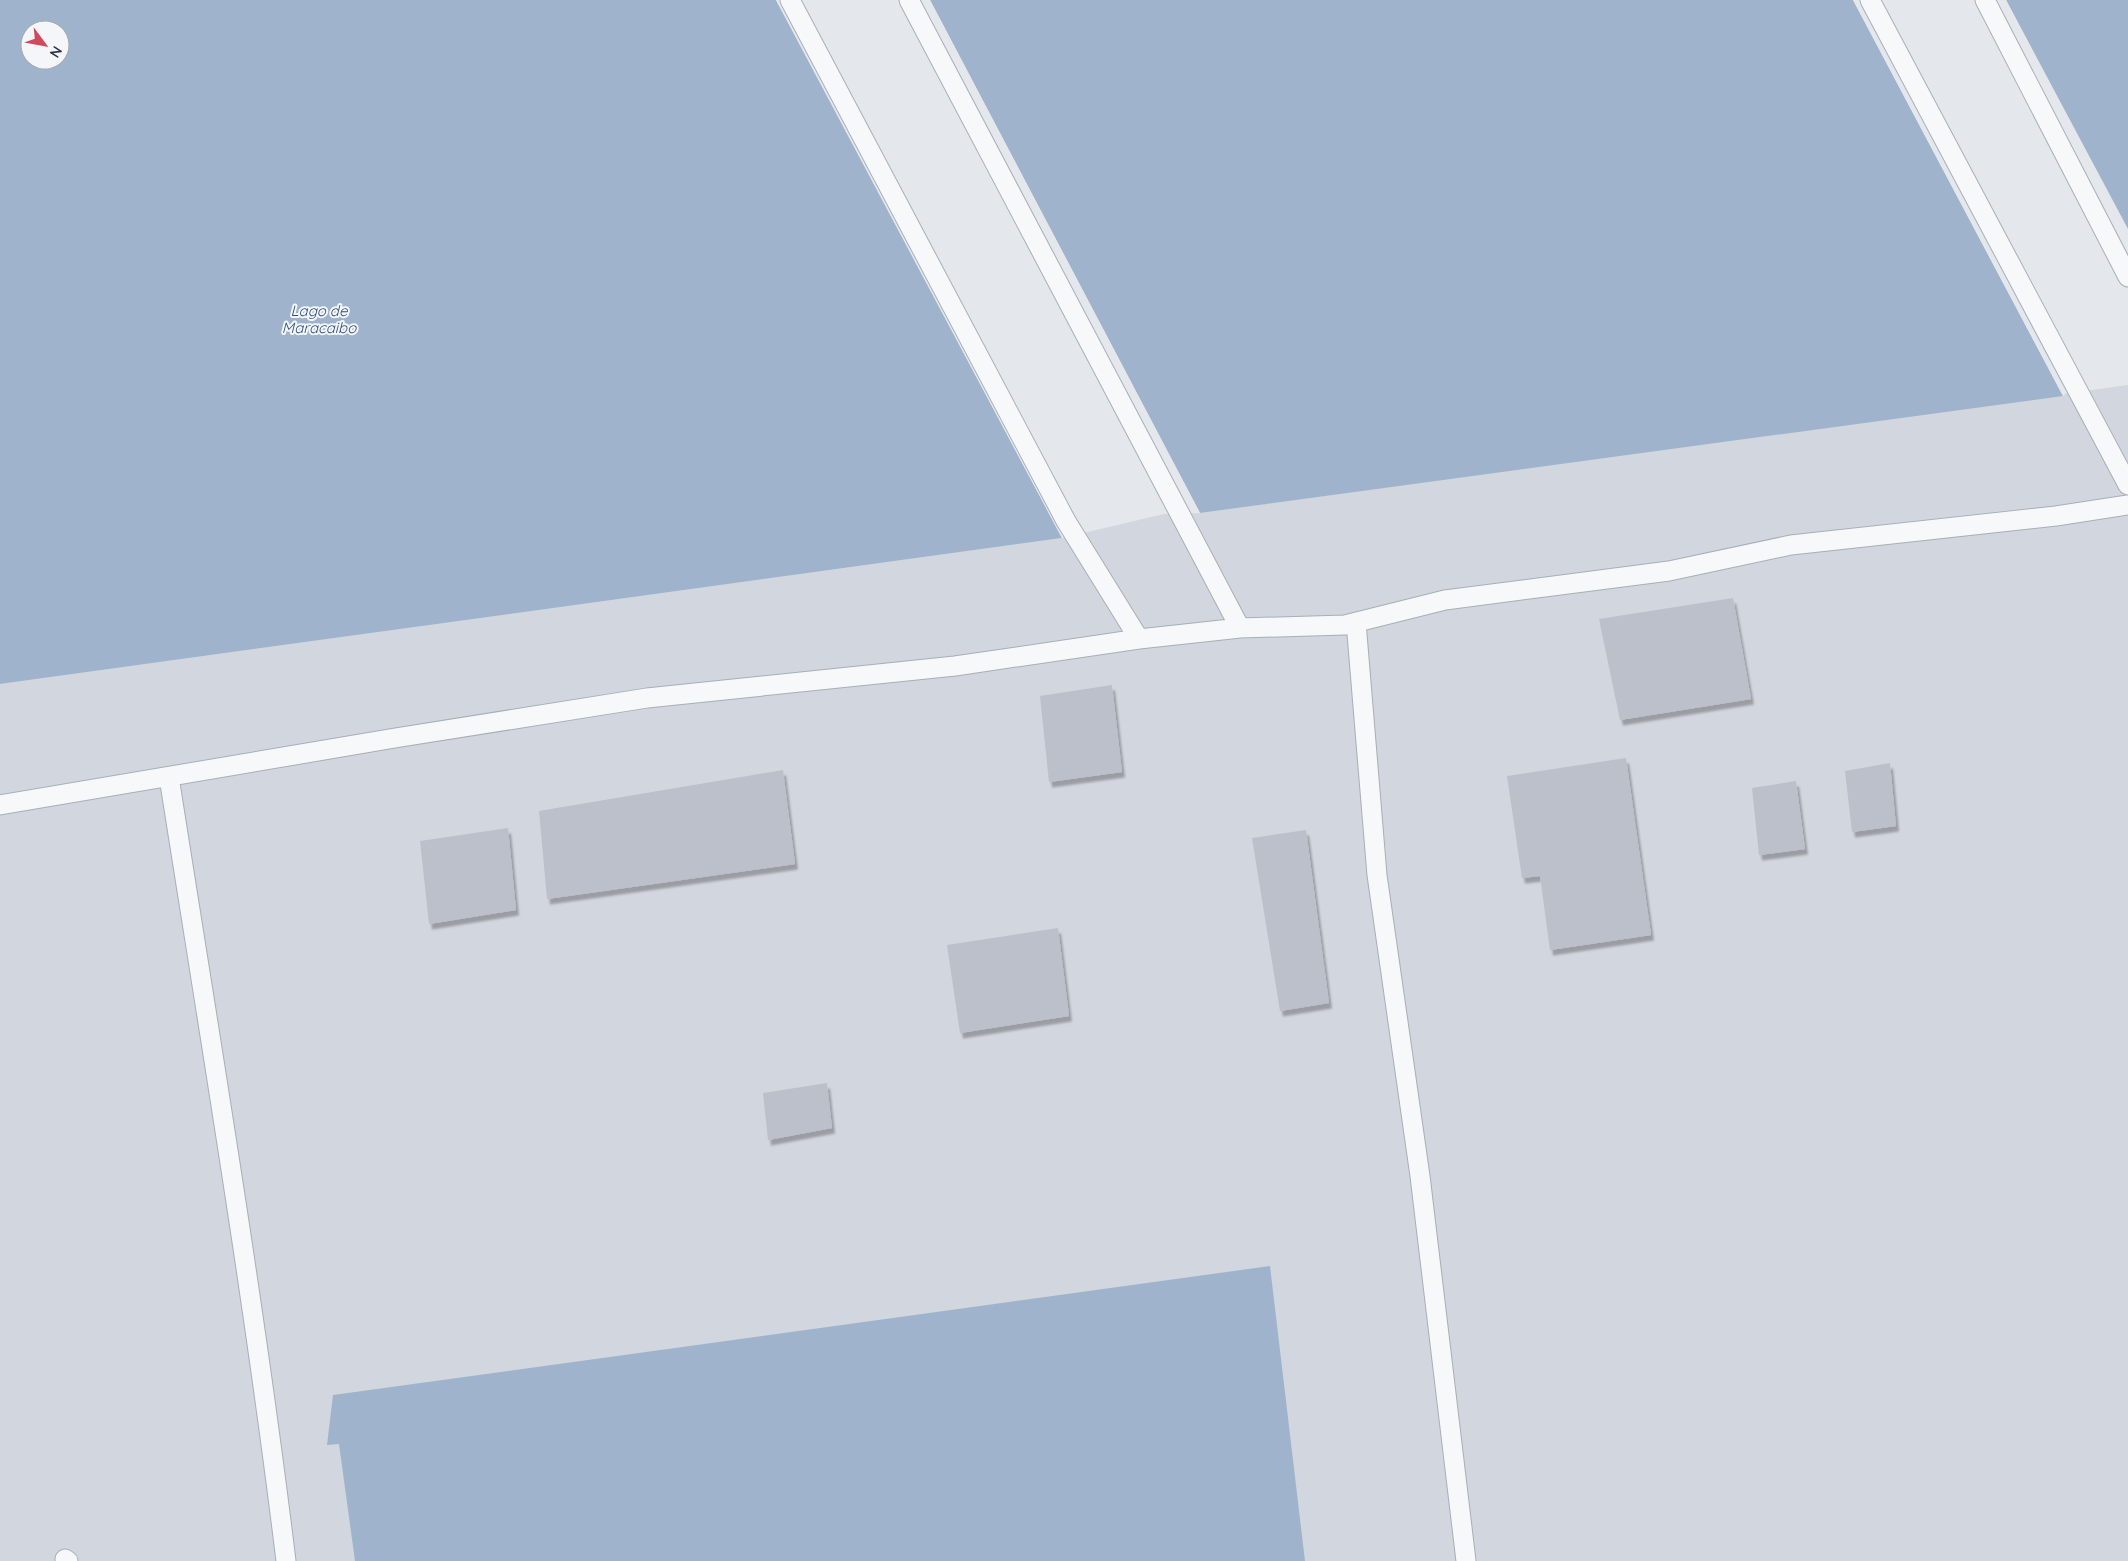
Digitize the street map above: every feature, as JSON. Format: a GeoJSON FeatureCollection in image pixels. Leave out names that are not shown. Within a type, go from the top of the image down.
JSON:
{"type":"FeatureCollection","features":[{"type":"Feature","properties":{"kind":"lane"},"geometry":{"type":"LineString","coordinates":[[790,0],[1066,521],[1139,639]]}},
{"type":"Feature","properties":{"kind":"lane"},"geometry":{"type":"LineString","coordinates":[[909,0],[1240,628]]}},
{"type":"Feature","properties":{"kind":"lane"},"geometry":{"type":"LineString","coordinates":[[1870,0],[2128,485]]}},
{"type":"Feature","properties":{"kind":"lane"},"geometry":{"type":"LineString","coordinates":[[1985,0],[2128,277]]}},
{"type":"Feature","properties":{"kind":"lane"},"geometry":{"type":"LineString","coordinates":[[0,805],[395,738],[647,698],[955,666],[1139,639],[1240,628],[1345,625],[1445,600],[1669,571],[1791,545],[2056,516],[2128,505]]}},
{"type":"Feature","properties":{"kind":"lane"},"geometry":{"type":"LineString","coordinates":[[1356,622],[1377,875],[1420,1176],[1466,1561]]}},
{"type":"Feature","properties":{"kind":"lane"},"geometry":{"type":"LineString","coordinates":[[168,777],[229,1156],[271,1440],[286,1561]]}},
{"type":"Feature","properties":{"kind":"shaded area"},"geometry":{"type":"Polygon","coordinates":[[[2128,385],[2128,1561],[0,1561],[0,684],[1062,538],[1164,514],[1200,513],[2128,385]]]}},
{"type":"Feature","properties":{"kind":"water","name":"Lago de Maracaibo"},"geometry":{"type":"Polygon","coordinates":[[[0,0],[776,0],[1062,538],[0,684],[0,0]]]}},
{"type":"Feature","properties":{"kind":"water"},"geometry":{"type":"Polygon","coordinates":[[[930,0],[1853,0],[2063,396],[1200,513],[930,0]]]}},
{"type":"Feature","properties":{"kind":"water"},"geometry":{"type":"Polygon","coordinates":[[[2006,0],[2128,0],[2128,229],[2006,0]]]}},
{"type":"Feature","properties":{"kind":"water"},"geometry":{"type":"Polygon","coordinates":[[[1270,1266],[1305,1561],[355,1561],[339,1444],[327,1445],[333,1395],[1270,1266]]]}},
{"type":"Feature","properties":{"kind":"pier"},"geometry":{"type":"Polygon","coordinates":[[[776,0],[779,0],[1065,537],[1062,538],[776,0]]]}},
{"type":"Feature","properties":{"kind":"pier"},"geometry":{"type":"Polygon","coordinates":[[[927,0],[930,0],[1200,513],[1197,513],[927,0]]]}},
{"type":"Feature","properties":{"kind":"pier"},"geometry":{"type":"Polygon","coordinates":[[[1853,0],[1856,0],[2065,395],[2063,396],[1853,0]]]}},
{"type":"Feature","properties":{"kind":"pier"},"geometry":{"type":"Polygon","coordinates":[[[2004,0],[2006,0],[2128,232],[2126,231],[2004,0]]]}},
{"type":"Feature","properties":{"kind":"building"},"geometry":{"type":"Polygon","coordinates":[[[1733,598],[1751,699],[1620,720],[1599,619],[1733,598]]]}},
{"type":"Feature","properties":{"kind":"building"},"geometry":{"type":"Polygon","coordinates":[[[1112,685],[1122,772],[1049,782],[1040,696],[1112,685]]]}},
{"type":"Feature","properties":{"kind":"building"},"geometry":{"type":"Polygon","coordinates":[[[1626,758],[1651,935],[1550,950],[1540,876],[1522,878],[1507,776],[1626,758]]]}},
{"type":"Feature","properties":{"kind":"building"},"geometry":{"type":"Polygon","coordinates":[[[1890,763],[1896,826],[1852,832],[1845,771],[1890,763]]]}},
{"type":"Feature","properties":{"kind":"building"},"geometry":{"type":"Polygon","coordinates":[[[783,770],[795,864],[547,899],[539,811],[783,770]]]}},
{"type":"Feature","properties":{"kind":"building"},"geometry":{"type":"Polygon","coordinates":[[[1796,781],[1805,849],[1759,855],[1752,788],[1796,781]]]}},
{"type":"Feature","properties":{"kind":"building"},"geometry":{"type":"Polygon","coordinates":[[[508,828],[516,910],[429,924],[420,841],[508,828]]]}},
{"type":"Feature","properties":{"kind":"building"},"geometry":{"type":"Polygon","coordinates":[[[1306,830],[1329,1003],[1280,1011],[1252,838],[1306,830]]]}},
{"type":"Feature","properties":{"kind":"building"},"geometry":{"type":"Polygon","coordinates":[[[1058,928],[1069,1016],[960,1033],[947,945],[1058,928]]]}},
{"type":"Feature","properties":{"kind":"building"},"geometry":{"type":"Polygon","coordinates":[[[827,1083],[832,1128],[768,1140],[763,1093],[827,1083]]]}}]}
